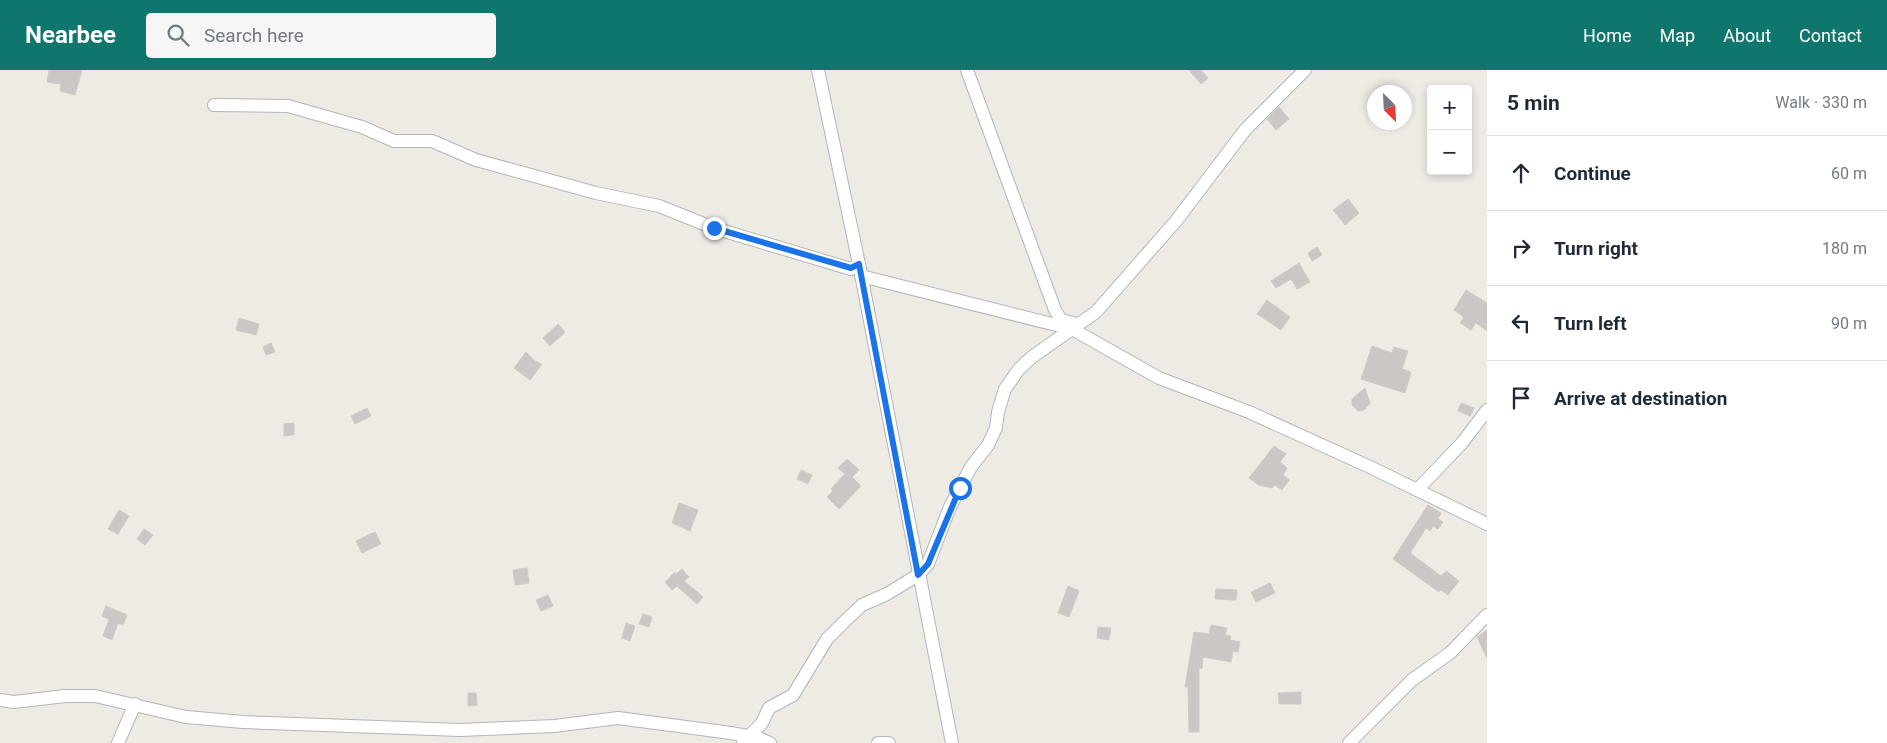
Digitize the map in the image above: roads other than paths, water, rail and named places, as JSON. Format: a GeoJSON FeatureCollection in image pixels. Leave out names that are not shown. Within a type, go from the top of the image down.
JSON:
{"type":"FeatureCollection","features":[{"type":"Feature","properties":{"kind":"street"},"geometry":{"type":"LineString","coordinates":[[818,70],[860,270],[952,743]]}},
{"type":"Feature","properties":{"kind":"street"},"geometry":{"type":"LineString","coordinates":[[968,70],[1055,310],[1061,320],[1076,326],[1159,378],[1249,412],[1487,524]]}},
{"type":"Feature","properties":{"kind":"street"},"geometry":{"type":"LineString","coordinates":[[746,740],[762,723],[769,708],[793,695],[827,639],[844,622],[862,605],[887,594],[918,575],[928,564],[950,507],[971,467],[988,445],[996,428],[998,412],[1005,389],[1032,357],[1096,312],[1157,243],[1245,130],[1305,70]]}},
{"type":"Feature","properties":{"kind":"street"},"geometry":{"type":"LineString","coordinates":[[214,105],[288,106],[362,127],[394,141],[432,141],[476,160],[596,193],[658,206],[714,228],[824,262],[1076,326]]}},
{"type":"Feature","properties":{"kind":"street"},"geometry":{"type":"LineString","coordinates":[[1417,490],[1462,442],[1487,410]]}},
{"type":"Feature","properties":{"kind":"street"},"geometry":{"type":"LineString","coordinates":[[1349,743],[1412,680],[1450,653],[1487,615]]}},
{"type":"Feature","properties":{"kind":"street"},"geometry":{"type":"LineString","coordinates":[[0,700],[14,702],[65,696],[96,696],[186,717],[242,722],[460,730],[554,726],[618,718],[770,743]]}},
{"type":"Feature","properties":{"kind":"street"},"geometry":{"type":"LineString","coordinates":[[118,743],[135,704]]}},
{"type":"Feature","properties":{"kind":"street"},"geometry":{"type":"LineString","coordinates":[[878,743],[889,743]]}}]}
